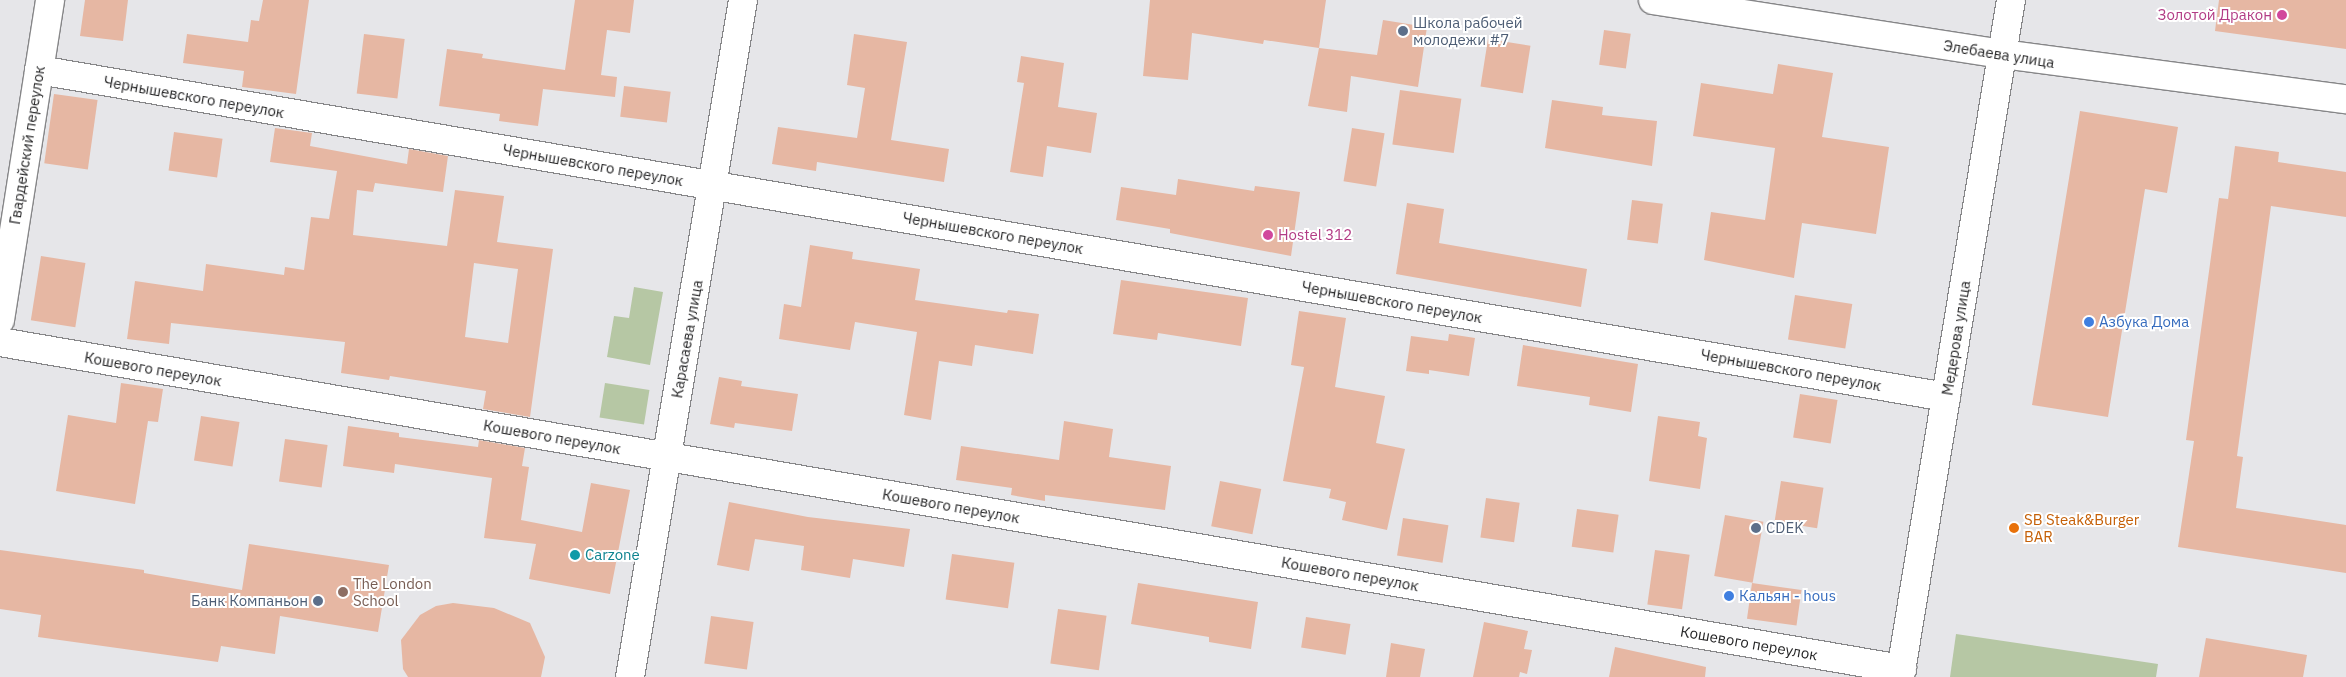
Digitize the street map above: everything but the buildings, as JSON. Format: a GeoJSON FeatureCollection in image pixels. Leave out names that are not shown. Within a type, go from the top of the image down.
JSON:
{"type":"FeatureCollection","features":[{"type":"Feature","properties":{"kind":"street","name":"Гвардейский переулок"},"geometry":{"type":"LineString","coordinates":[[0,320],[50,0]]}},
{"type":"Feature","properties":{"kind":"street","name":"Карасаева улица"},"geometry":{"type":"LineString","coordinates":[[630,677],[743,0]]}},
{"type":"Feature","properties":{"kind":"street","name":"Элебаева улица"},"geometry":{"type":"LineString","coordinates":[[1655,0],[2002,54],[2346,100]]}},
{"type":"Feature","properties":{"kind":"street","name":"Медерова улица"},"geometry":{"type":"LineString","coordinates":[[1901,673],[2011,0]]}},
{"type":"Feature","properties":{"kind":"street","name":"Чернышевского переулок"},"geometry":{"type":"LineString","coordinates":[[39,70],[1946,396]]}},
{"type":"Feature","properties":{"kind":"street","name":"Кошевого переулок"},"geometry":{"type":"LineString","coordinates":[[0,342],[1901,673]]}},
{"type":"Feature","properties":{"kind":"green space"},"geometry":{"type":"Polygon","coordinates":[[[634,287],[663,292],[650,365],[607,357],[614,316],[629,318],[634,287]]]}},
{"type":"Feature","properties":{"kind":"green space"},"geometry":{"type":"Polygon","coordinates":[[[605,383],[649,390],[644,425],[600,418],[605,383]]]}},
{"type":"Feature","properties":{"kind":"green space"},"geometry":{"type":"Polygon","coordinates":[[[1956,634],[2158,664],[2156,677],[1950,677],[1956,634]]]}},
{"type":"Feature","properties":{"kind":"place","name":"Золотой Дракон"},"geometry":{"type":"Point","coordinates":[2282,15]}},
{"type":"Feature","properties":{"kind":"place","name":"Школа рабочей молодежи #7"},"geometry":{"type":"Point","coordinates":[1403,31]}},
{"type":"Feature","properties":{"kind":"place","name":"Hostel 312"},"geometry":{"type":"Point","coordinates":[1268,235]}},
{"type":"Feature","properties":{"kind":"place","name":"Азбука Дома"},"geometry":{"type":"Point","coordinates":[2089,322]}},
{"type":"Feature","properties":{"kind":"place","name":"CDEK"},"geometry":{"type":"Point","coordinates":[1756,528]}},
{"type":"Feature","properties":{"kind":"place","name":"SB Steak&Burger BAR"},"geometry":{"type":"Point","coordinates":[2014,528]}},
{"type":"Feature","properties":{"kind":"place","name":"Carzone"},"geometry":{"type":"Point","coordinates":[575,555]}},
{"type":"Feature","properties":{"kind":"place","name":"The London School"},"geometry":{"type":"Point","coordinates":[343,592]}},
{"type":"Feature","properties":{"kind":"place","name":"Кальян - hous"},"geometry":{"type":"Point","coordinates":[1729,596]}},
{"type":"Feature","properties":{"kind":"place","name":"Банк Компаньон"},"geometry":{"type":"Point","coordinates":[318,601]}}]}
